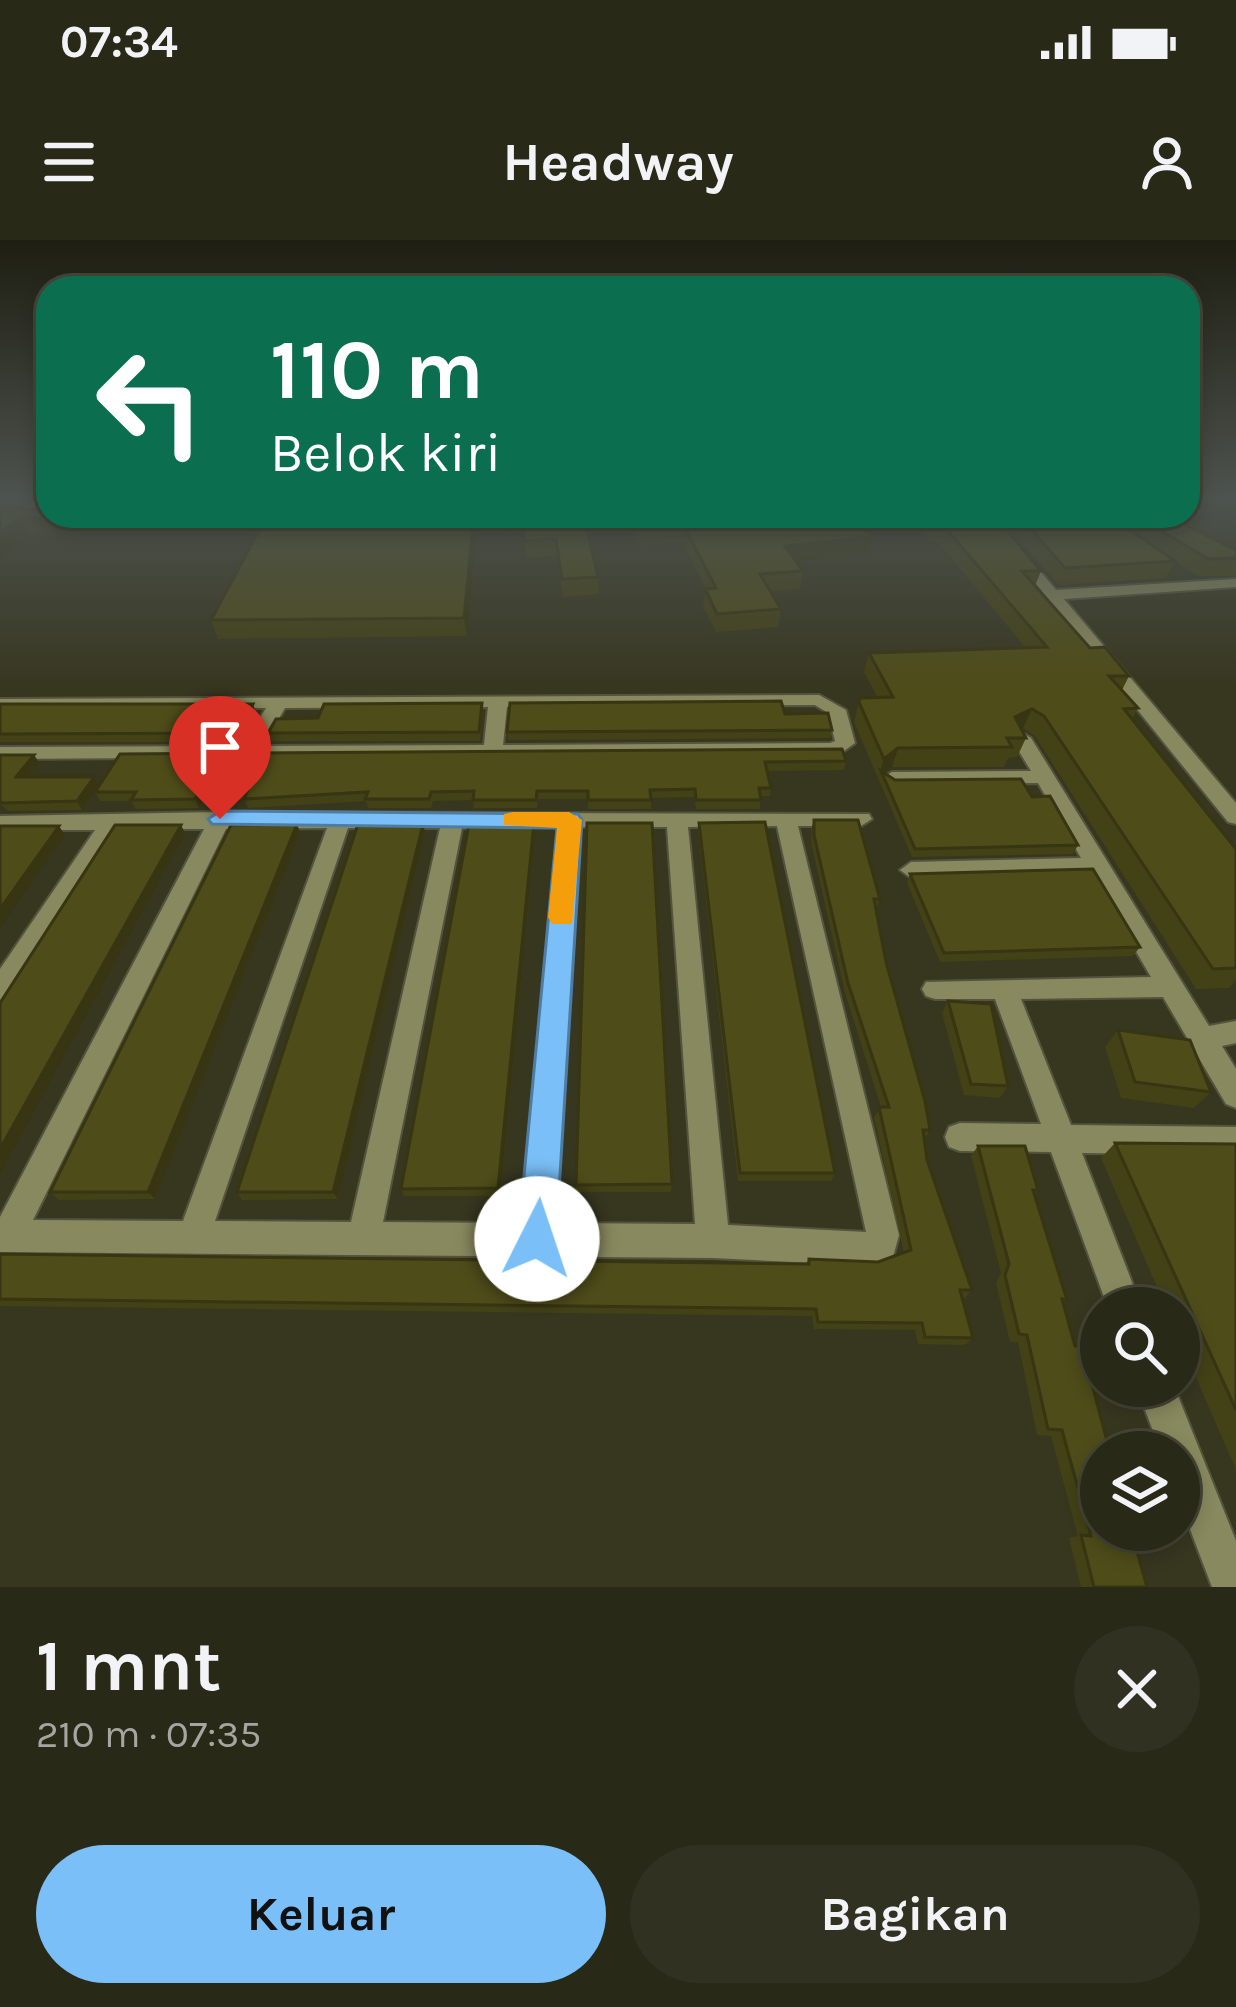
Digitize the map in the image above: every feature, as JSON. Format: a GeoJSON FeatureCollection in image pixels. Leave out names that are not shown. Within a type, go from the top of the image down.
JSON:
{"type":"FeatureCollection","features":[{"type":"Feature","properties":{"kind":"street"},"geometry":{"type":"LineString","coordinates":[[1022,559],[1236,817]]}},
{"type":"Feature","properties":{"kind":"street"},"geometry":{"type":"LineString","coordinates":[[1175,573],[1193,585]]}},
{"type":"Feature","properties":{"kind":"street"},"geometry":{"type":"LineString","coordinates":[[1052,595],[1236,583]]}},
{"type":"Feature","properties":{"kind":"street"},"geometry":{"type":"LineString","coordinates":[[0,704],[826,701],[837,710],[845,743],[834,749],[0,753]]}},
{"type":"Feature","properties":{"kind":"street"},"geometry":{"type":"LineString","coordinates":[[250,751],[279,703]]}},
{"type":"Feature","properties":{"kind":"street"},"geometry":{"type":"LineString","coordinates":[[493,751],[498,703]]}},
{"type":"Feature","properties":{"kind":"street"},"geometry":{"type":"LineString","coordinates":[[1022,738],[1202,1039],[1231,1079]]}},
{"type":"Feature","properties":{"kind":"street"},"geometry":{"type":"LineString","coordinates":[[892,778],[1044,777]]}},
{"type":"Feature","properties":{"kind":"street"},"geometry":{"type":"LineString","coordinates":[[220,819],[4,1236],[713,1240],[873,1250],[881,1245],[883,1235],[785,820]]}},
{"type":"Feature","properties":{"kind":"street"},"geometry":{"type":"LineString","coordinates":[[192,1240],[340,819]]}},
{"type":"Feature","properties":{"kind":"street"},"geometry":{"type":"LineString","coordinates":[[363,1241],[453,819]]}},
{"type":"Feature","properties":{"kind":"street"},"geometry":{"type":"LineString","coordinates":[[0,823],[861,819]]}},
{"type":"Feature","properties":{"kind":"street"},"geometry":{"type":"LineString","coordinates":[[537,1239],[569,820]]}},
{"type":"Feature","properties":{"kind":"street"},"geometry":{"type":"LineString","coordinates":[[677,820],[713,1240]]}},
{"type":"Feature","properties":{"kind":"street"},"geometry":{"type":"LineString","coordinates":[[0,990],[112,821]]}},
{"type":"Feature","properties":{"kind":"street"},"geometry":{"type":"LineString","coordinates":[[911,870],[1096,865]]}},
{"type":"Feature","properties":{"kind":"street"},"geometry":{"type":"LineString","coordinates":[[935,989],[1172,986]]}},
{"type":"Feature","properties":{"kind":"street"},"geometry":{"type":"LineString","coordinates":[[1004,988],[1116,1287]]}},
{"type":"Feature","properties":{"kind":"street"},"geometry":{"type":"LineString","coordinates":[[1202,1039],[1236,1032]]}},
{"type":"Feature","properties":{"kind":"street"},"geometry":{"type":"LineString","coordinates":[[960,1137],[1236,1141]]}},
{"type":"Feature","properties":{"kind":"street"},"geometry":{"type":"LineString","coordinates":[[1163,1407],[1233,1587]]}},
{"type":"Feature","properties":{"kind":"building"},"geometry":{"type":"Polygon","coordinates":[[[244,559],[470,559],[464,618],[211,620],[244,559]]]}},
{"type":"Feature","properties":{"kind":"building"},"geometry":{"type":"Polygon","coordinates":[[[559,559],[594,559],[598,577],[562,579],[559,559]]]}},
{"type":"Feature","properties":{"kind":"building"},"geometry":{"type":"Polygon","coordinates":[[[701,559],[794,559],[803,571],[760,574],[781,609],[717,614],[705,589],[716,588],[701,559]]]}},
{"type":"Feature","properties":{"kind":"building"},"geometry":{"type":"Polygon","coordinates":[[[972,559],[1031,559],[1041,571],[1022,571],[1090,648],[1105,647],[1129,676],[1109,676],[1138,708],[1124,709],[1236,849],[1236,968],[1213,969],[1044,716],[1032,709],[1015,717],[1026,738],[1007,738],[1012,747],[898,748],[884,759],[859,702],[860,698],[893,697],[869,653],[1047,647],[972,559]]]}},
{"type":"Feature","properties":{"kind":"building"},"geometry":{"type":"Polygon","coordinates":[[[1057,559],[1175,561],[1065,568],[1057,559]]]}},
{"type":"Feature","properties":{"kind":"building"},"geometry":{"type":"Polygon","coordinates":[[[781,701],[785,714],[828,713],[832,730],[507,732],[510,703],[781,701]]]}},
{"type":"Feature","properties":{"kind":"building"},"geometry":{"type":"Polygon","coordinates":[[[482,703],[479,732],[268,733],[276,719],[318,718],[324,704],[482,703]]]}},
{"type":"Feature","properties":{"kind":"building"},"geometry":{"type":"Polygon","coordinates":[[[0,704],[253,704],[237,733],[0,734],[0,704]]]}},
{"type":"Feature","properties":{"kind":"building"},"geometry":{"type":"Polygon","coordinates":[[[842,749],[846,761],[765,762],[771,788],[759,788],[761,800],[696,800],[695,789],[650,790],[651,800],[588,800],[588,791],[537,791],[536,800],[473,800],[474,791],[431,792],[429,799],[365,799],[368,792],[244,799],[248,790],[199,791],[195,799],[131,800],[136,792],[95,792],[120,754],[842,749]]]}},
{"type":"Feature","properties":{"kind":"building"},"geometry":{"type":"Polygon","coordinates":[[[0,755],[34,755],[16,777],[94,777],[77,801],[2,803],[0,755]]]}},
{"type":"Feature","properties":{"kind":"building"},"geometry":{"type":"Polygon","coordinates":[[[881,771],[895,780],[1021,779],[1032,797],[1050,796],[1078,845],[915,849],[881,771]]]}},
{"type":"Feature","properties":{"kind":"building"},"geometry":{"type":"Polygon","coordinates":[[[814,820],[858,820],[880,899],[874,899],[886,962],[925,1101],[930,1130],[923,1130],[927,1160],[972,1290],[960,1290],[973,1338],[925,1337],[922,1323],[818,1322],[816,1309],[0,1299],[0,1254],[809,1264],[809,1259],[878,1262],[911,1250],[879,1107],[889,1107],[848,983],[814,820]]]}},
{"type":"Feature","properties":{"kind":"building"},"geometry":{"type":"Polygon","coordinates":[[[765,822],[835,1173],[740,1173],[699,823],[765,822]]]}},
{"type":"Feature","properties":{"kind":"building"},"geometry":{"type":"Polygon","coordinates":[[[534,823],[498,1188],[401,1189],[469,824],[534,823]]]}},
{"type":"Feature","properties":{"kind":"building"},"geometry":{"type":"Polygon","coordinates":[[[587,823],[652,823],[672,1184],[576,1185],[587,823]]]}},
{"type":"Feature","properties":{"kind":"building"},"geometry":{"type":"Polygon","coordinates":[[[297,824],[148,1192],[50,1192],[231,825],[297,824]]]}},
{"type":"Feature","properties":{"kind":"building"},"geometry":{"type":"Polygon","coordinates":[[[358,824],[423,824],[333,1192],[237,1192],[358,824]]]}},
{"type":"Feature","properties":{"kind":"building"},"geometry":{"type":"Polygon","coordinates":[[[115,825],[181,825],[0,1149],[0,1003],[115,825]]]}},
{"type":"Feature","properties":{"kind":"building"},"geometry":{"type":"Polygon","coordinates":[[[0,826],[59,826],[0,909],[0,826]]]}},
{"type":"Feature","properties":{"kind":"building"},"geometry":{"type":"Polygon","coordinates":[[[1093,869],[1140,947],[944,953],[910,874],[1093,869]]]}},
{"type":"Feature","properties":{"kind":"building"},"geometry":{"type":"Polygon","coordinates":[[[948,1001],[991,1004],[1008,1086],[971,1084],[948,1001]]]}},
{"type":"Feature","properties":{"kind":"building"},"geometry":{"type":"Polygon","coordinates":[[[1118,1030],[1190,1040],[1211,1092],[1135,1082],[1118,1030]]]}},
{"type":"Feature","properties":{"kind":"building"},"geometry":{"type":"Polygon","coordinates":[[[1115,1143],[1236,1144],[1236,1410],[1200,1331],[1200,1287],[1180,1287],[1115,1143]]]}},
{"type":"Feature","properties":{"kind":"building"},"geometry":{"type":"Polygon","coordinates":[[[978,1146],[1025,1146],[1038,1190],[1033,1190],[1067,1300],[1062,1299],[1075,1346],[1080,1347],[1080,1407],[1098,1407],[1104,1431],[1080,1431],[1080,1496],[1062,1430],[1048,1429],[1027,1335],[1019,1334],[1005,1275],[1009,1264],[978,1146]]]}},
{"type":"Feature","properties":{"kind":"building"},"geometry":{"type":"Polygon","coordinates":[[[1085,1551],[1137,1551],[1147,1587],[1094,1587],[1085,1551]]]}},
{"type":"Feature","properties":{"kind":"slow traffic"},"geometry":{"type":"LineString","coordinates":[[513,819],[569,820],[562,917]]}},
{"type":"Feature","properties":{"kind":"route"},"geometry":{"type":"LineString","coordinates":[[220,819],[569,820],[537,1239]]}}]}
